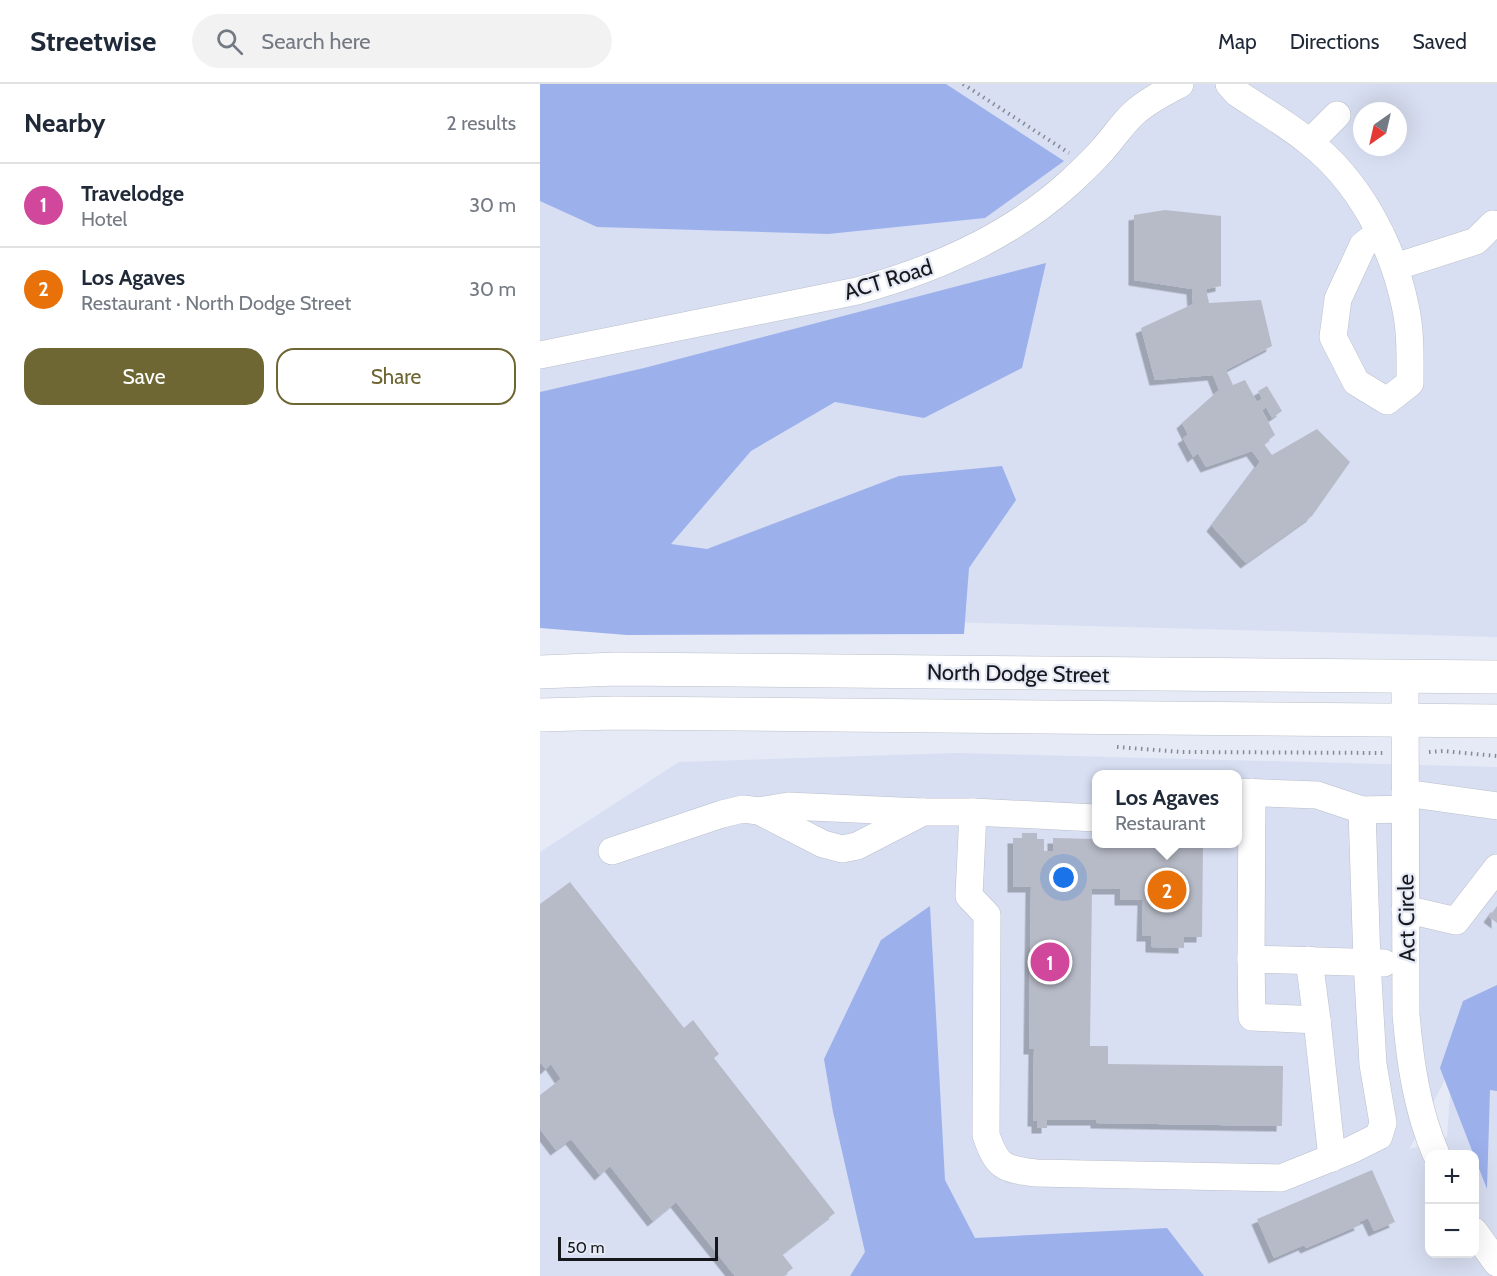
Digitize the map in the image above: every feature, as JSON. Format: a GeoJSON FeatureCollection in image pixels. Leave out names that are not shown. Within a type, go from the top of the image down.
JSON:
{"type":"FeatureCollection","features":[{"type":"Feature","properties":{"kind":"main road","name":"North Dodge Street"},"geometry":{"type":"LineString","coordinates":[[540,672],[628,669],[1497,677]]}},
{"type":"Feature","properties":{"kind":"main road","name":"North Dodge Street"},"geometry":{"type":"LineString","coordinates":[[540,715],[615,713],[1497,721]]}},
{"type":"Feature","properties":{"kind":"street","name":"ACT Road"},"geometry":{"type":"LineString","coordinates":[[540,355],[857,291],[942,263],[986,241],[1028,215],[1067,185],[1134,113],[1180,84]]}},
{"type":"Feature","properties":{"kind":"street"},"geometry":{"type":"LineString","coordinates":[[1229,84],[1237,93],[1310,142],[1339,171],[1363,203],[1380,232],[1395,267],[1406,306],[1410,346],[1410,383],[1387,401],[1356,382],[1333,337],[1338,299],[1363,245],[1380,232]]}},
{"type":"Feature","properties":{"kind":"street"},"geometry":{"type":"LineString","coordinates":[[1310,142],[1337,115]]}},
{"type":"Feature","properties":{"kind":"street"},"geometry":{"type":"LineString","coordinates":[[1395,267],[1476,242],[1493,224]]}},
{"type":"Feature","properties":{"kind":"street","name":"Act Circle"},"geometry":{"type":"LineString","coordinates":[[1405,677],[1406,1014],[1410,1058],[1418,1102],[1434,1150]]}},
{"type":"Feature","properties":{"kind":"street"},"geometry":{"type":"LineString","coordinates":[[1317,1020],[1252,1017],[1245,792],[1317,795],[1362,810],[1405,801],[1497,806]]}},
{"type":"Feature","properties":{"kind":"street"},"geometry":{"type":"LineString","coordinates":[[612,851],[743,809],[759,811],[788,806],[1092,818]]}},
{"type":"Feature","properties":{"kind":"street"},"geometry":{"type":"LineString","coordinates":[[973,812],[969,896],[987,915],[986,1135],[993,1158],[1011,1170],[1036,1173],[1281,1178],[1379,1136],[1383,1123],[1373,1064],[1366,962],[1362,810]]}},
{"type":"Feature","properties":{"kind":"street"},"geometry":{"type":"LineString","coordinates":[[759,811],[823,844],[842,849],[857,846],[923,812]]}},
{"type":"Feature","properties":{"kind":"street"},"geometry":{"type":"LineString","coordinates":[[1405,909],[1456,921],[1497,868]]}},
{"type":"Feature","properties":{"kind":"street"},"geometry":{"type":"LineString","coordinates":[[1251,959],[1406,964]]}},
{"type":"Feature","properties":{"kind":"street"},"geometry":{"type":"LineString","coordinates":[[1309,960],[1332,1158]]}},
{"type":"Feature","properties":{"kind":"street"},"geometry":{"type":"LineString","coordinates":[[1479,1238],[1497,1263]]}},
{"type":"Feature","properties":{"kind":"path"},"geometry":{"type":"LineString","coordinates":[[963,84],[1087,165]]}},
{"type":"Feature","properties":{"kind":"shaded area"},"geometry":{"type":"Polygon","coordinates":[[[540,84],[1497,84],[1497,637],[720,616],[540,608],[540,84]]]}},
{"type":"Feature","properties":{"kind":"shaded area"},"geometry":{"type":"Polygon","coordinates":[[[540,84],[946,84],[1064,161],[985,218],[828,234],[597,227],[540,201],[540,84]]]}},
{"type":"Feature","properties":{"kind":"shaded area"},"geometry":{"type":"Polygon","coordinates":[[[1046,263],[1022,368],[924,418],[835,402],[751,451],[671,544],[707,549],[899,476],[1002,466],[1016,500],[969,568],[964,634],[627,635],[540,628],[540,392],[644,368],[1046,263]]]}},
{"type":"Feature","properties":{"kind":"shaded area"},"geometry":{"type":"Polygon","coordinates":[[[957,753],[1497,767],[1497,1276],[540,1276],[540,852],[679,762],[957,753]],[[1452,1066],[1410,1149],[1447,1137],[1452,1066]]]}},
{"type":"Feature","properties":{"kind":"shaded area"},"geometry":{"type":"Polygon","coordinates":[[[930,906],[945,1180],[975,1238],[1167,1228],[1204,1276],[850,1276],[865,1252],[833,1112],[824,1059],[881,940],[930,906]]]}},
{"type":"Feature","properties":{"kind":"shaded area"},"geometry":{"type":"Polygon","coordinates":[[[1497,985],[1497,1091],[1490,1090],[1487,1189],[1479,1168],[1479,1150],[1472,1150],[1440,1068],[1463,1001],[1497,985]]]}},
{"type":"Feature","properties":{"kind":"building"},"geometry":{"type":"Polygon","coordinates":[[[1165,210],[1221,216],[1221,286],[1206,289],[1209,303],[1261,300],[1272,346],[1226,370],[1233,385],[1245,380],[1257,402],[1262,399],[1258,391],[1267,386],[1282,411],[1272,418],[1266,407],[1262,410],[1275,435],[1264,444],[1272,455],[1317,429],[1350,462],[1312,516],[1246,563],[1212,526],[1260,462],[1252,451],[1206,467],[1198,453],[1193,457],[1183,438],[1188,435],[1182,423],[1219,390],[1213,375],[1155,380],[1141,328],[1193,304],[1192,289],[1134,280],[1134,215],[1165,210]]]}},
{"type":"Feature","properties":{"kind":"building"},"geometry":{"type":"Polygon","coordinates":[[[1022,833],[1037,833],[1037,839],[1044,839],[1044,851],[1053,851],[1053,838],[1092,839],[1092,848],[1203,848],[1202,937],[1184,937],[1184,948],[1151,947],[1151,936],[1142,936],[1143,900],[1120,900],[1120,889],[1092,889],[1090,1046],[1108,1046],[1108,1064],[1283,1066],[1282,1126],[1047,1120],[1047,1128],[1037,1128],[1037,1121],[1033,1121],[1034,1049],[1029,1049],[1031,887],[1013,887],[1013,838],[1022,838],[1022,833]]]}},
{"type":"Feature","properties":{"kind":"building"},"geometry":{"type":"Polygon","coordinates":[[[570,882],[684,1028],[693,1020],[719,1054],[714,1058],[835,1213],[782,1254],[793,1268],[783,1276],[735,1276],[676,1202],[653,1221],[610,1166],[600,1175],[571,1139],[556,1150],[540,1129],[540,1095],[561,1079],[551,1064],[546,1069],[540,1062],[540,904],[570,882]]]}},
{"type":"Feature","properties":{"kind":"building"},"geometry":{"type":"Polygon","coordinates":[[[1497,906],[1497,923],[1489,917],[1497,906]]]}},
{"type":"Feature","properties":{"kind":"building"},"geometry":{"type":"Polygon","coordinates":[[[1372,1170],[1395,1222],[1374,1231],[1368,1218],[1359,1222],[1360,1225],[1306,1248],[1304,1245],[1274,1258],[1257,1219],[1372,1170]]]}},
{"type":"Feature","properties":{"kind":"place","name":"Los Agaves"},"geometry":{"type":"Point","coordinates":[1167,890]}},
{"type":"Feature","properties":{"kind":"place","name":"Travelodge"},"geometry":{"type":"Point","coordinates":[1050,962]}}]}
